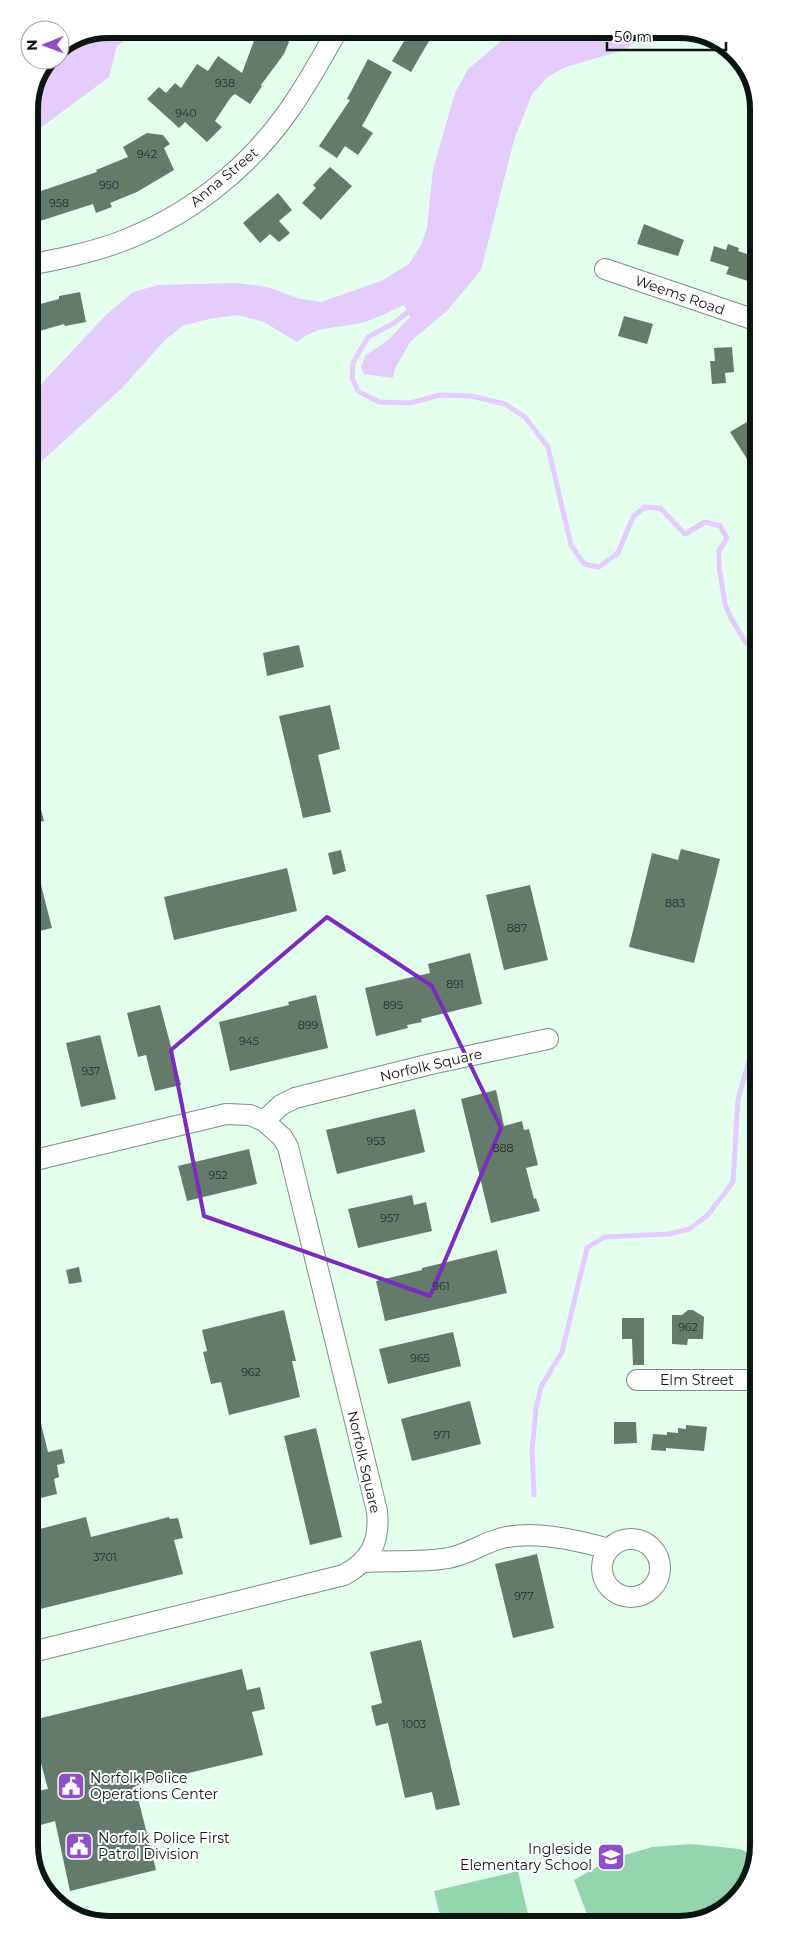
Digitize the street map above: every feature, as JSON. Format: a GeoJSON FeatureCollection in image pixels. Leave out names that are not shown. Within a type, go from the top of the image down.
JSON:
{"type":"FeatureCollection","features":[{"type":"Feature","properties":{"kind":"street","name":"Anna Street"},"geometry":{"type":"LineString","coordinates":[[38,263],[118,243],[153,228],[181,213],[212,191],[236,171],[263,144],[287,114],[333,38]]}},
{"type":"Feature","properties":{"kind":"street","name":"Weems Road"},"geometry":{"type":"LineString","coordinates":[[605,269],[750,318]]}},
{"type":"Feature","properties":{"kind":"street","name":"Norfolk Square"},"geometry":{"type":"LineString","coordinates":[[264,1121],[280,1105],[295,1098],[431,1064],[548,1039]]}},
{"type":"Feature","properties":{"kind":"street","name":"Norfolk Square"},"geometry":{"type":"LineString","coordinates":[[37,1159],[226,1114],[250,1115],[264,1121],[282,1136],[288,1147],[378,1511],[377,1537],[373,1548],[364,1562]]}},
{"type":"Feature","properties":{"kind":"street","name":"Elm Street"},"geometry":{"type":"LineString","coordinates":[[637,1380],[750,1380]]}},
{"type":"Feature","properties":{"kind":"street"},"geometry":{"type":"LineString","coordinates":[[37,1651],[337,1578],[364,1562],[391,1560],[429,1561],[450,1558],[471,1552],[498,1539],[515,1535],[571,1540],[609,1549]]}},
{"type":"Feature","properties":{"kind":"highlighted area"},"geometry":{"type":"Polygon","coordinates":[[[327,917],[432,986],[501,1128],[430,1296],[204,1216],[171,1050],[327,917]]]}},
{"type":"Feature","properties":{"kind":"green space"},"geometry":{"type":"Polygon","coordinates":[[[691,1844],[740,1849],[749,1853],[746,1868],[735,1889],[718,1905],[701,1913],[678,1916],[588,1916],[574,1880],[611,1859],[652,1847],[691,1844]]]}},
{"type":"Feature","properties":{"kind":"green space"},"geometry":{"type":"Polygon","coordinates":[[[518,1871],[528,1916],[440,1916],[434,1891],[518,1871]]]}},
{"type":"Feature","properties":{"kind":"shaded area"},"geometry":{"type":"Polygon","coordinates":[[[130,38],[117,46],[109,77],[43,126],[38,133],[38,104],[40,90],[49,70],[70,70],[70,49],[86,41],[130,38]]]}},
{"type":"Feature","properties":{"kind":"shaded area"},"geometry":{"type":"Polygon","coordinates":[[[138,38],[157,38],[154,41],[143,41],[138,38]]]}},
{"type":"Feature","properties":{"kind":"shaded area"},"geometry":{"type":"Polygon","coordinates":[[[505,38],[642,38],[624,50],[566,67],[549,76],[532,94],[514,140],[481,270],[447,311],[411,341],[395,368],[393,378],[364,374],[361,368],[365,356],[388,340],[410,317],[404,305],[366,322],[320,330],[297,342],[264,322],[238,315],[209,319],[182,326],[165,340],[122,388],[38,465],[38,390],[106,315],[133,292],[158,285],[236,283],[267,287],[297,298],[321,302],[381,281],[409,264],[421,245],[427,228],[433,169],[455,93],[468,69],[505,38]]]}},
{"type":"Feature","properties":{"kind":"building"},"geometry":{"type":"Polygon","coordinates":[[[255,38],[290,38],[284,54],[261,85],[250,104],[235,94],[231,97],[215,121],[222,127],[207,142],[185,122],[179,128],[147,99],[159,87],[166,93],[175,83],[181,88],[197,64],[208,71],[218,56],[242,73],[255,38]]]}},
{"type":"Feature","properties":{"kind":"building"},"geometry":{"type":"Polygon","coordinates":[[[406,38],[431,38],[411,72],[392,61],[406,38]]]}},
{"type":"Feature","properties":{"kind":"building"},"geometry":{"type":"Polygon","coordinates":[[[368,59],[392,72],[362,126],[373,133],[358,155],[345,146],[337,158],[319,146],[350,100],[347,99],[368,59]]]}},
{"type":"Feature","properties":{"kind":"building"},"geometry":{"type":"Polygon","coordinates":[[[147,133],[163,135],[170,144],[164,148],[174,170],[137,192],[110,203],[112,207],[96,213],[93,204],[40,221],[38,218],[38,192],[97,172],[96,170],[128,157],[123,147],[147,133]]]}},
{"type":"Feature","properties":{"kind":"building"},"geometry":{"type":"Polygon","coordinates":[[[330,167],[352,186],[321,220],[302,203],[316,188],[313,185],[330,167]]]}},
{"type":"Feature","properties":{"kind":"building"},"geometry":{"type":"Polygon","coordinates":[[[278,193],[292,210],[279,221],[290,233],[279,242],[270,234],[260,243],[243,223],[278,193]]]}},
{"type":"Feature","properties":{"kind":"building"},"geometry":{"type":"Polygon","coordinates":[[[644,224],[684,240],[678,256],[637,244],[644,224]]]}},
{"type":"Feature","properties":{"kind":"building"},"geometry":{"type":"Polygon","coordinates":[[[728,244],[739,248],[738,251],[750,255],[748,281],[726,274],[729,267],[710,261],[714,246],[726,250],[728,244]]]}},
{"type":"Feature","properties":{"kind":"building"},"geometry":{"type":"Polygon","coordinates":[[[80,292],[86,322],[65,326],[64,324],[38,331],[38,305],[59,299],[59,296],[80,292]]]}},
{"type":"Feature","properties":{"kind":"building"},"geometry":{"type":"Polygon","coordinates":[[[624,316],[653,324],[647,344],[618,336],[624,316]]]}},
{"type":"Feature","properties":{"kind":"building"},"geometry":{"type":"Polygon","coordinates":[[[732,347],[734,372],[725,373],[726,383],[712,384],[710,361],[715,361],[714,348],[732,347]]]}},
{"type":"Feature","properties":{"kind":"building"},"geometry":{"type":"Polygon","coordinates":[[[747,422],[750,427],[750,457],[747,459],[730,432],[747,422]]]}},
{"type":"Feature","properties":{"kind":"building"},"geometry":{"type":"Polygon","coordinates":[[[299,645],[304,667],[267,676],[263,653],[299,645]]]}},
{"type":"Feature","properties":{"kind":"building"},"geometry":{"type":"Polygon","coordinates":[[[330,705],[340,749],[318,755],[331,812],[303,818],[279,716],[330,705]]]}},
{"type":"Feature","properties":{"kind":"building"},"geometry":{"type":"Polygon","coordinates":[[[38,796],[44,821],[38,822],[38,796]]]}},
{"type":"Feature","properties":{"kind":"building"},"geometry":{"type":"Polygon","coordinates":[[[681,849],[720,859],[694,963],[629,947],[652,853],[678,860],[681,849]]]}},
{"type":"Feature","properties":{"kind":"building"},"geometry":{"type":"Polygon","coordinates":[[[341,850],[346,871],[333,875],[328,853],[341,850]]]}},
{"type":"Feature","properties":{"kind":"building"},"geometry":{"type":"Polygon","coordinates":[[[287,868],[297,911],[174,940],[164,897],[287,868]]]}},
{"type":"Feature","properties":{"kind":"building"},"geometry":{"type":"Polygon","coordinates":[[[41,885],[52,928],[38,931],[38,886],[41,885]]]}},
{"type":"Feature","properties":{"kind":"building"},"geometry":{"type":"Polygon","coordinates":[[[530,885],[548,960],[504,970],[486,895],[530,885]]]}},
{"type":"Feature","properties":{"kind":"building"},"geometry":{"type":"Polygon","coordinates":[[[470,953],[482,1004],[421,1019],[422,1022],[407,1025],[408,1028],[376,1036],[365,988],[430,973],[428,964],[470,953]]]}},
{"type":"Feature","properties":{"kind":"building"},"geometry":{"type":"Polygon","coordinates":[[[316,995],[328,1048],[230,1071],[219,1022],[289,1005],[288,1002],[316,995]]]}},
{"type":"Feature","properties":{"kind":"building"},"geometry":{"type":"Polygon","coordinates":[[[160,1005],[181,1085],[155,1091],[146,1055],[138,1057],[127,1013],[160,1005]]]}},
{"type":"Feature","properties":{"kind":"building"},"geometry":{"type":"Polygon","coordinates":[[[100,1035],[116,1099],[81,1107],[66,1043],[100,1035]]]}},
{"type":"Feature","properties":{"kind":"building"},"geometry":{"type":"Polygon","coordinates":[[[496,1090],[504,1126],[522,1121],[524,1130],[529,1129],[538,1165],[526,1168],[534,1199],[536,1198],[540,1211],[491,1223],[461,1099],[496,1090]]]}},
{"type":"Feature","properties":{"kind":"building"},"geometry":{"type":"Polygon","coordinates":[[[415,1109],[425,1152],[337,1174],[326,1130],[415,1109]]]}},
{"type":"Feature","properties":{"kind":"building"},"geometry":{"type":"Polygon","coordinates":[[[249,1149],[257,1184],[187,1201],[178,1166],[249,1149]]]}},
{"type":"Feature","properties":{"kind":"building"},"geometry":{"type":"Polygon","coordinates":[[[412,1195],[414,1205],[426,1202],[432,1231],[358,1248],[348,1209],[412,1195]]]}},
{"type":"Feature","properties":{"kind":"building"},"geometry":{"type":"Polygon","coordinates":[[[497,1250],[507,1293],[385,1321],[376,1281],[497,1250]]]}},
{"type":"Feature","properties":{"kind":"building"},"geometry":{"type":"Polygon","coordinates":[[[79,1267],[82,1282],[69,1284],[66,1270],[79,1267]]]}},
{"type":"Feature","properties":{"kind":"building"},"geometry":{"type":"Polygon","coordinates":[[[284,1310],[296,1361],[292,1361],[300,1397],[229,1415],[221,1382],[211,1384],[203,1352],[207,1351],[202,1330],[284,1310]]]}},
{"type":"Feature","properties":{"kind":"building"},"geometry":{"type":"Polygon","coordinates":[[[688,1310],[693,1310],[704,1317],[703,1339],[688,1339],[687,1345],[672,1344],[672,1315],[682,1315],[688,1310]]]}},
{"type":"Feature","properties":{"kind":"building"},"geometry":{"type":"Polygon","coordinates":[[[622,1318],[644,1318],[644,1365],[633,1365],[632,1339],[622,1339],[622,1318]]]}},
{"type":"Feature","properties":{"kind":"building"},"geometry":{"type":"Polygon","coordinates":[[[453,1332],[461,1366],[388,1384],[379,1349],[453,1332]]]}},
{"type":"Feature","properties":{"kind":"building"},"geometry":{"type":"Polygon","coordinates":[[[470,1401],[481,1444],[412,1461],[401,1419],[470,1401]]]}},
{"type":"Feature","properties":{"kind":"building"},"geometry":{"type":"Polygon","coordinates":[[[37,1408],[48,1452],[62,1449],[65,1463],[57,1465],[59,1477],[54,1479],[57,1494],[37,1499],[37,1408]]]}},
{"type":"Feature","properties":{"kind":"building"},"geometry":{"type":"Polygon","coordinates":[[[614,1422],[636,1422],[637,1443],[614,1444],[614,1422]]]}},
{"type":"Feature","properties":{"kind":"building"},"geometry":{"type":"Polygon","coordinates":[[[686,1425],[707,1427],[704,1451],[666,1448],[666,1451],[651,1450],[653,1434],[667,1435],[667,1432],[678,1433],[678,1428],[686,1429],[686,1425]]]}},
{"type":"Feature","properties":{"kind":"building"},"geometry":{"type":"Polygon","coordinates":[[[316,1428],[342,1537],[310,1545],[284,1436],[316,1428]]]}},
{"type":"Feature","properties":{"kind":"building"},"geometry":{"type":"Polygon","coordinates":[[[86,1517],[91,1537],[169,1517],[170,1519],[178,1518],[183,1538],[174,1540],[183,1574],[37,1610],[37,1530],[86,1517]]]}},
{"type":"Feature","properties":{"kind":"building"},"geometry":{"type":"Polygon","coordinates":[[[537,1554],[554,1628],[513,1638],[495,1564],[537,1554]]]}},
{"type":"Feature","properties":{"kind":"building"},"geometry":{"type":"Polygon","coordinates":[[[421,1640],[460,1805],[436,1810],[432,1792],[405,1798],[388,1723],[376,1726],[371,1706],[382,1703],[370,1652],[421,1640]]]}},
{"type":"Feature","properties":{"kind":"building"},"geometry":{"type":"Polygon","coordinates":[[[242,1669],[247,1690],[260,1687],[265,1709],[252,1712],[263,1755],[135,1786],[156,1870],[70,1891],[55,1821],[37,1826],[37,1791],[48,1789],[37,1749],[37,1719],[242,1669]]]}},
{"type":"Feature","properties":{"kind":"waterway"},"geometry":{"type":"LineString","coordinates":[[412,309],[394,323],[368,337],[353,363],[352,378],[358,391],[379,402],[410,403],[440,395],[471,396],[505,404],[525,417],[548,447],[571,545],[584,564],[599,567],[618,553],[633,517],[645,507],[660,508],[685,534],[705,522],[720,526],[727,538],[719,551],[719,566],[725,604],[746,643],[750,644]]}},
{"type":"Feature","properties":{"kind":"waterway"},"geometry":{"type":"LineString","coordinates":[[534,1495],[532,1451],[536,1408],[541,1387],[562,1352],[587,1248],[604,1237],[669,1234],[689,1229],[707,1216],[733,1182],[738,1099],[750,1057]]}},
{"type":"Feature","properties":{"kind":"place","name":"Norfolk Police Operations Center"},"geometry":{"type":"Point","coordinates":[71,1786]}},
{"type":"Feature","properties":{"kind":"place","name":"Norfolk Police First Patrol Division"},"geometry":{"type":"Point","coordinates":[79,1846]}},
{"type":"Feature","properties":{"kind":"place","name":"Ingleside Elementary School"},"geometry":{"type":"Point","coordinates":[611,1857]}}]}
